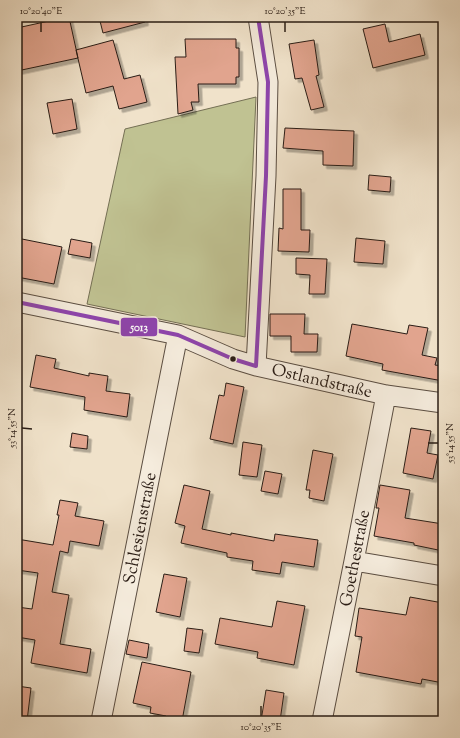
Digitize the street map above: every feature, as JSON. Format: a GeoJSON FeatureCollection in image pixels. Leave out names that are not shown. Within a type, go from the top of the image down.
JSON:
{"type":"FeatureCollection","features":[{"type":"Feature","properties":{"kind":"street"},"geometry":{"type":"LineString","coordinates":[[256,366],[266,176],[268,82],[258,17]]}},
{"type":"Feature","properties":{"kind":"street","name":"Ostlandstraße"},"geometry":{"type":"LineString","coordinates":[[17,302],[178,335],[233,359],[256,366],[386,395],[443,403]]}},
{"type":"Feature","properties":{"kind":"street","name":"Schlesienstraße"},"geometry":{"type":"LineString","coordinates":[[101,721],[178,335]]}},
{"type":"Feature","properties":{"kind":"street","name":"Goethestraße"},"geometry":{"type":"LineString","coordinates":[[322,721],[386,395]]}},
{"type":"Feature","properties":{"kind":"street"},"geometry":{"type":"LineString","coordinates":[[354,561],[443,576]]}},
{"type":"Feature","properties":{"kind":"green space"},"geometry":{"type":"Polygon","coordinates":[[[256,97],[245,337],[87,304],[125,129],[256,97]]]}},
{"type":"Feature","properties":{"kind":"building"},"geometry":{"type":"Polygon","coordinates":[[[69,17],[78,58],[17,71],[17,28],[69,17]]]}},
{"type":"Feature","properties":{"kind":"building"},"geometry":{"type":"Polygon","coordinates":[[[99,17],[144,17],[145,22],[103,33],[99,17]]]}},
{"type":"Feature","properties":{"kind":"building"},"geometry":{"type":"Polygon","coordinates":[[[385,24],[389,42],[420,34],[425,55],[373,68],[363,29],[385,24]]]}},
{"type":"Feature","properties":{"kind":"building"},"geometry":{"type":"Polygon","coordinates":[[[185,39],[236,39],[236,48],[239,48],[239,77],[236,77],[236,84],[198,84],[199,102],[191,102],[193,110],[178,114],[175,57],[186,57],[185,39]]]}},
{"type":"Feature","properties":{"kind":"building"},"geometry":{"type":"Polygon","coordinates":[[[113,40],[124,79],[140,75],[147,102],[119,109],[113,86],[86,93],[76,50],[113,40]]]}},
{"type":"Feature","properties":{"kind":"building"},"geometry":{"type":"Polygon","coordinates":[[[314,40],[319,75],[316,76],[324,107],[311,110],[302,78],[295,79],[289,44],[314,40]]]}},
{"type":"Feature","properties":{"kind":"building"},"geometry":{"type":"Polygon","coordinates":[[[72,99],[77,129],[53,134],[47,103],[72,99]]]}},
{"type":"Feature","properties":{"kind":"building"},"geometry":{"type":"Polygon","coordinates":[[[285,128],[354,131],[353,166],[323,165],[323,151],[283,148],[285,128]]]}},
{"type":"Feature","properties":{"kind":"building"},"geometry":{"type":"Polygon","coordinates":[[[369,175],[391,177],[390,192],[368,190],[369,175]]]}},
{"type":"Feature","properties":{"kind":"building"},"geometry":{"type":"Polygon","coordinates":[[[283,189],[301,189],[301,230],[310,230],[309,252],[278,251],[279,228],[283,229],[283,189]]]}},
{"type":"Feature","properties":{"kind":"building"},"geometry":{"type":"Polygon","coordinates":[[[17,238],[62,247],[54,284],[17,277],[17,238]]]}},
{"type":"Feature","properties":{"kind":"building"},"geometry":{"type":"Polygon","coordinates":[[[356,238],[385,241],[383,264],[354,262],[356,238]]]}},
{"type":"Feature","properties":{"kind":"building"},"geometry":{"type":"Polygon","coordinates":[[[71,239],[92,243],[90,258],[68,254],[71,239]]]}},
{"type":"Feature","properties":{"kind":"building"},"geometry":{"type":"Polygon","coordinates":[[[296,258],[327,259],[325,294],[309,294],[310,275],[296,274],[296,258]]]}},
{"type":"Feature","properties":{"kind":"building"},"geometry":{"type":"Polygon","coordinates":[[[270,314],[305,314],[304,334],[318,334],[317,352],[291,352],[291,336],[270,336],[270,314]]]}},
{"type":"Feature","properties":{"kind":"building"},"geometry":{"type":"Polygon","coordinates":[[[352,324],[407,334],[409,325],[428,328],[422,355],[437,358],[435,365],[443,366],[443,381],[382,370],[383,364],[346,356],[352,324]]]}},
{"type":"Feature","properties":{"kind":"building"},"geometry":{"type":"Polygon","coordinates":[[[36,355],[56,359],[54,368],[89,376],[89,373],[108,376],[106,391],[130,394],[127,417],[84,410],[85,397],[30,387],[36,355]]]}},
{"type":"Feature","properties":{"kind":"building"},"geometry":{"type":"Polygon","coordinates":[[[226,383],[244,387],[233,444],[210,439],[219,395],[224,396],[226,383]]]}},
{"type":"Feature","properties":{"kind":"building"},"geometry":{"type":"Polygon","coordinates":[[[411,428],[431,431],[427,453],[438,455],[433,479],[403,473],[411,428]]]}},
{"type":"Feature","properties":{"kind":"building"},"geometry":{"type":"Polygon","coordinates":[[[72,433],[88,436],[87,449],[70,447],[72,433]]]}},
{"type":"Feature","properties":{"kind":"building"},"geometry":{"type":"Polygon","coordinates":[[[243,442],[262,445],[257,477],[239,475],[243,442]]]}},
{"type":"Feature","properties":{"kind":"building"},"geometry":{"type":"Polygon","coordinates":[[[313,450],[333,454],[324,501],[309,498],[310,490],[306,490],[313,450]]]}},
{"type":"Feature","properties":{"kind":"building"},"geometry":{"type":"Polygon","coordinates":[[[265,471],[282,474],[278,494],[261,491],[265,471]]]}},
{"type":"Feature","properties":{"kind":"building"},"geometry":{"type":"Polygon","coordinates":[[[184,485],[210,491],[202,529],[274,541],[275,534],[318,540],[314,567],[282,562],[280,574],[252,570],[253,561],[227,557],[227,553],[181,543],[185,526],[175,523],[184,485]]]}},
{"type":"Feature","properties":{"kind":"building"},"geometry":{"type":"Polygon","coordinates":[[[380,485],[410,490],[405,518],[443,524],[443,551],[414,545],[414,543],[374,536],[379,508],[376,508],[380,485]]]}},
{"type":"Feature","properties":{"kind":"building"},"geometry":{"type":"Polygon","coordinates":[[[60,500],[78,503],[75,516],[104,521],[99,546],[70,541],[68,553],[60,551],[52,592],[69,595],[60,644],[91,649],[87,673],[31,663],[35,640],[17,637],[17,607],[32,609],[38,573],[17,570],[17,539],[53,545],[59,515],[57,515],[60,500]]]}},
{"type":"Feature","properties":{"kind":"building"},"geometry":{"type":"Polygon","coordinates":[[[164,574],[187,578],[180,617],[156,612],[164,574]]]}},
{"type":"Feature","properties":{"kind":"building"},"geometry":{"type":"Polygon","coordinates":[[[410,597],[443,603],[443,683],[422,679],[421,684],[356,672],[362,637],[355,636],[359,608],[406,615],[410,597]]]}},
{"type":"Feature","properties":{"kind":"building"},"geometry":{"type":"Polygon","coordinates":[[[277,601],[305,606],[294,665],[257,658],[258,652],[215,644],[220,618],[272,627],[277,601]]]}},
{"type":"Feature","properties":{"kind":"building"},"geometry":{"type":"Polygon","coordinates":[[[187,628],[203,630],[199,653],[184,651],[187,628]]]}},
{"type":"Feature","properties":{"kind":"building"},"geometry":{"type":"Polygon","coordinates":[[[129,640],[149,644],[147,658],[126,654],[129,640]]]}},
{"type":"Feature","properties":{"kind":"building"},"geometry":{"type":"Polygon","coordinates":[[[142,662],[191,672],[182,721],[165,721],[166,716],[150,713],[151,707],[133,703],[142,662]]]}},
{"type":"Feature","properties":{"kind":"building"},"geometry":{"type":"Polygon","coordinates":[[[17,686],[31,688],[27,721],[17,721],[17,686]]]}},
{"type":"Feature","properties":{"kind":"building"},"geometry":{"type":"Polygon","coordinates":[[[266,690],[284,693],[280,721],[261,721],[266,690]]]}},
{"type":"Feature","properties":{"kind":"transit line","name":"5013"},"geometry":{"type":"LineString","coordinates":[[256,366],[266,176],[268,82],[258,17]]}},
{"type":"Feature","properties":{"kind":"transit line","name":"5013"},"geometry":{"type":"LineString","coordinates":[[17,302],[178,335],[233,359],[256,366]]}}]}
